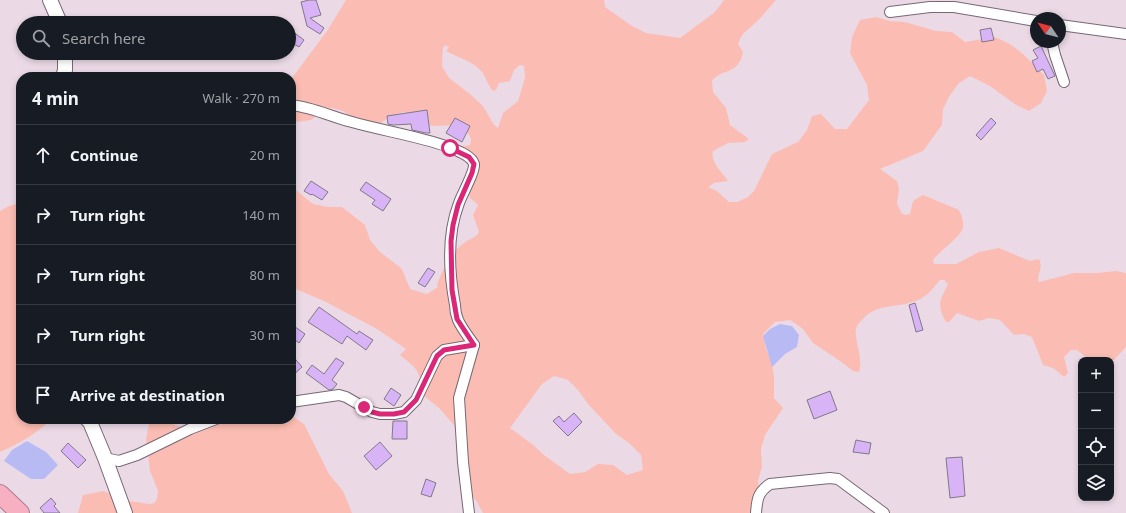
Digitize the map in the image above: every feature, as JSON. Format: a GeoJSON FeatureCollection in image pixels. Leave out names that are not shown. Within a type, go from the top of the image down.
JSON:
{"type":"FeatureCollection","features":[{"type":"Feature","properties":{"kind":"highway"},"geometry":{"type":"LineString","coordinates":[[0,494],[20,513]]}},
{"type":"Feature","properties":{"kind":"street"},"geometry":{"type":"LineString","coordinates":[[50,0],[57,16]]}},
{"type":"Feature","properties":{"kind":"street"},"geometry":{"type":"LineString","coordinates":[[890,12],[930,7],[954,7],[1030,20]]}},
{"type":"Feature","properties":{"kind":"street"},"geometry":{"type":"LineString","coordinates":[[1066,26],[1126,34]]}},
{"type":"Feature","properties":{"kind":"street"},"geometry":{"type":"LineString","coordinates":[[1053,48],[1064,82]]}},
{"type":"Feature","properties":{"kind":"street"},"geometry":{"type":"LineString","coordinates":[[64,72],[65,60]]}},
{"type":"Feature","properties":{"kind":"street"},"geometry":{"type":"LineString","coordinates":[[296,106],[450,148],[469,157],[474,164],[473,170],[458,205],[451,241],[452,290],[457,319],[474,345],[458,398],[469,513]]}},
{"type":"Feature","properties":{"kind":"street"},"geometry":{"type":"LineString","coordinates":[[296,401],[339,395],[346,397],[372,412],[380,414],[394,414],[404,412],[416,400],[437,356],[444,350],[474,345]]}},
{"type":"Feature","properties":{"kind":"street"},"geometry":{"type":"LineString","coordinates":[[91,424],[125,513]]}},
{"type":"Feature","properties":{"kind":"street"},"geometry":{"type":"LineString","coordinates":[[105,458],[119,461],[137,456],[203,424]]}},
{"type":"Feature","properties":{"kind":"street"},"geometry":{"type":"LineString","coordinates":[[756,513],[758,496],[762,489],[770,484],[830,478],[838,479],[884,513]]}},
{"type":"Feature","properties":{"kind":"shaded area"},"geometry":{"type":"Polygon","coordinates":[[[346,0],[604,0],[605,7],[632,26],[646,33],[680,38],[715,12],[724,0],[776,0],[760,18],[744,32],[741,37],[738,44],[743,52],[739,63],[732,69],[718,75],[712,81],[713,92],[726,108],[730,125],[749,139],[745,142],[728,143],[713,151],[713,159],[717,167],[728,181],[714,183],[708,187],[717,191],[729,202],[737,202],[748,197],[754,191],[772,154],[798,142],[807,130],[812,116],[821,114],[835,129],[847,129],[869,100],[867,85],[850,53],[852,37],[860,20],[876,17],[890,21],[905,22],[936,31],[952,32],[965,42],[995,37],[1010,44],[1023,54],[1044,75],[1047,91],[1041,103],[1029,111],[1016,105],[990,86],[970,76],[958,84],[949,97],[943,109],[942,125],[923,151],[880,169],[897,181],[899,189],[897,204],[902,214],[910,214],[913,201],[923,195],[959,210],[963,228],[958,236],[933,260],[934,264],[956,264],[979,252],[999,248],[1030,261],[1039,259],[1041,266],[1038,276],[1039,282],[1074,273],[1116,271],[1126,273],[1126,347],[1114,360],[1114,357],[1085,357],[1077,350],[1071,350],[1064,357],[1068,373],[1064,377],[1053,368],[1043,365],[1032,337],[1024,334],[1014,335],[1000,320],[989,318],[979,321],[957,313],[949,322],[946,322],[940,307],[941,299],[948,284],[944,280],[940,280],[929,293],[920,299],[905,304],[876,310],[860,322],[856,330],[860,360],[859,372],[853,371],[813,343],[803,329],[790,320],[775,322],[763,334],[766,349],[772,363],[774,398],[783,408],[765,435],[761,449],[762,467],[758,481],[759,491],[755,513],[483,513],[471,494],[464,474],[454,425],[440,409],[424,396],[418,372],[400,355],[406,349],[377,329],[324,301],[296,289],[296,190],[313,204],[328,207],[342,207],[365,225],[370,240],[379,251],[402,269],[410,289],[427,294],[438,287],[437,285],[442,273],[455,251],[464,243],[476,236],[479,232],[473,215],[478,205],[470,198],[469,194],[474,172],[460,147],[470,145],[471,138],[458,125],[432,126],[418,117],[404,112],[393,115],[376,126],[360,124],[343,111],[332,108],[324,110],[311,120],[296,122],[296,73],[327,31],[346,0]],[[445,45],[443,48],[442,66],[449,78],[483,106],[494,125],[498,128],[503,113],[518,101],[525,78],[524,66],[520,65],[514,70],[510,81],[499,83],[496,90],[493,91],[479,68],[446,51],[449,47],[445,45]],[[554,376],[542,384],[510,428],[570,474],[585,472],[598,464],[613,465],[627,475],[643,470],[641,455],[629,443],[616,434],[588,404],[578,390],[568,380],[554,376]]]}},
{"type":"Feature","properties":{"kind":"shaded area"},"geometry":{"type":"Polygon","coordinates":[[[16,204],[16,424],[46,424],[28,438],[0,452],[0,211],[16,204]]]}},
{"type":"Feature","properties":{"kind":"shaded area"},"geometry":{"type":"Polygon","coordinates":[[[296,418],[304,424],[329,474],[343,491],[352,513],[78,513],[83,495],[103,491],[129,501],[150,504],[154,503],[157,499],[158,491],[150,471],[146,439],[149,424],[173,424],[183,428],[191,424],[296,424],[296,418]]]}},
{"type":"Feature","properties":{"kind":"water"},"geometry":{"type":"Polygon","coordinates":[[[780,324],[792,326],[799,335],[797,347],[785,354],[772,367],[763,336],[770,329],[780,324]]]}},
{"type":"Feature","properties":{"kind":"water"},"geometry":{"type":"Polygon","coordinates":[[[27,441],[46,452],[58,465],[44,479],[31,479],[4,461],[12,450],[27,441]]]}},
{"type":"Feature","properties":{"kind":"building"},"geometry":{"type":"Polygon","coordinates":[[[316,0],[321,15],[310,18],[324,28],[320,34],[307,26],[301,2],[316,0]]]}},
{"type":"Feature","properties":{"kind":"building"},"geometry":{"type":"Polygon","coordinates":[[[991,28],[994,40],[982,42],[980,30],[991,28]]]}},
{"type":"Feature","properties":{"kind":"building"},"geometry":{"type":"Polygon","coordinates":[[[296,34],[304,40],[299,47],[296,45],[296,34]]]}},
{"type":"Feature","properties":{"kind":"building"},"geometry":{"type":"Polygon","coordinates":[[[1042,48],[1055,76],[1048,79],[1043,69],[1037,72],[1032,61],[1038,58],[1033,50],[1042,48]]]}},
{"type":"Feature","properties":{"kind":"building"},"geometry":{"type":"Polygon","coordinates":[[[427,110],[430,133],[412,130],[411,124],[388,124],[387,116],[427,110]]]}},
{"type":"Feature","properties":{"kind":"building"},"geometry":{"type":"Polygon","coordinates":[[[455,118],[470,126],[462,142],[446,133],[455,118]]]}},
{"type":"Feature","properties":{"kind":"building"},"geometry":{"type":"Polygon","coordinates":[[[991,118],[996,123],[981,140],[976,135],[991,118]]]}},
{"type":"Feature","properties":{"kind":"building"},"geometry":{"type":"Polygon","coordinates":[[[311,181],[328,192],[322,200],[304,191],[311,181]]]}},
{"type":"Feature","properties":{"kind":"building"},"geometry":{"type":"Polygon","coordinates":[[[366,182],[391,199],[383,211],[372,204],[375,200],[360,190],[366,182]]]}},
{"type":"Feature","properties":{"kind":"building"},"geometry":{"type":"Polygon","coordinates":[[[428,268],[435,272],[425,287],[418,283],[428,268]]]}},
{"type":"Feature","properties":{"kind":"building"},"geometry":{"type":"Polygon","coordinates":[[[915,303],[923,330],[916,332],[909,305],[915,303]]]}},
{"type":"Feature","properties":{"kind":"building"},"geometry":{"type":"Polygon","coordinates":[[[319,307],[357,334],[359,331],[373,340],[366,350],[347,336],[342,344],[308,322],[319,307]]]}},
{"type":"Feature","properties":{"kind":"building"},"geometry":{"type":"Polygon","coordinates":[[[296,328],[305,334],[299,343],[296,341],[296,328]]]}},
{"type":"Feature","properties":{"kind":"building"},"geometry":{"type":"Polygon","coordinates":[[[336,358],[344,363],[332,380],[337,384],[333,389],[329,390],[306,373],[312,365],[324,374],[336,358]]]}},
{"type":"Feature","properties":{"kind":"building"},"geometry":{"type":"Polygon","coordinates":[[[296,360],[302,367],[296,372],[296,360]]]}},
{"type":"Feature","properties":{"kind":"building"},"geometry":{"type":"Polygon","coordinates":[[[391,388],[401,395],[394,406],[384,399],[391,388]]]}},
{"type":"Feature","properties":{"kind":"building"},"geometry":{"type":"Polygon","coordinates":[[[830,391],[837,410],[814,419],[807,400],[830,391]]]}},
{"type":"Feature","properties":{"kind":"building"},"geometry":{"type":"Polygon","coordinates":[[[574,413],[582,422],[568,436],[553,421],[559,416],[564,422],[574,413]]]}},
{"type":"Feature","properties":{"kind":"building"},"geometry":{"type":"Polygon","coordinates":[[[393,421],[407,421],[407,439],[392,439],[393,421]]]}},
{"type":"Feature","properties":{"kind":"building"},"geometry":{"type":"Polygon","coordinates":[[[856,440],[871,443],[869,454],[853,452],[856,440]]]}},
{"type":"Feature","properties":{"kind":"building"},"geometry":{"type":"Polygon","coordinates":[[[380,442],[392,456],[376,470],[364,456],[380,442]]]}},
{"type":"Feature","properties":{"kind":"building"},"geometry":{"type":"Polygon","coordinates":[[[68,443],[86,460],[78,468],[61,451],[68,443]]]}},
{"type":"Feature","properties":{"kind":"building"},"geometry":{"type":"Polygon","coordinates":[[[962,457],[965,496],[950,498],[946,458],[962,457]]]}},
{"type":"Feature","properties":{"kind":"building"},"geometry":{"type":"Polygon","coordinates":[[[426,479],[436,483],[431,497],[421,494],[426,479]]]}},
{"type":"Feature","properties":{"kind":"building"},"geometry":{"type":"Polygon","coordinates":[[[51,498],[56,504],[54,506],[60,513],[44,513],[40,508],[51,498]]]}},
{"type":"Feature","properties":{"kind":"route"},"geometry":{"type":"LineString","coordinates":[[364,407],[372,412],[380,414],[404,412],[416,400],[437,356],[444,350],[474,345],[457,319],[452,290],[451,241],[458,205],[472,173],[474,164],[469,157],[450,148]]}}]}
